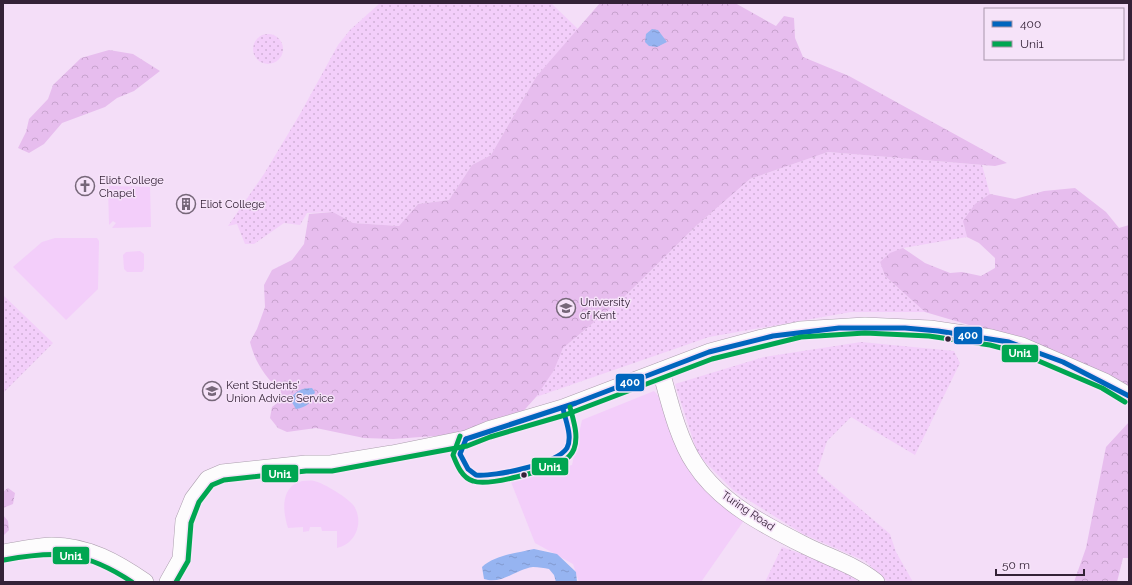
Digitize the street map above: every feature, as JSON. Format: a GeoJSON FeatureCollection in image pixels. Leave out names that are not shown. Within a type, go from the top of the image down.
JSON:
{"type":"FeatureCollection","features":[{"type":"Feature","properties":{"kind":"street"},"geometry":{"type":"LineString","coordinates":[[168,582],[181,559],[184,521],[193,499],[208,479],[222,473],[306,464],[331,464],[392,454],[466,439],[488,430],[563,408],[710,352],[762,338],[800,330],[865,326],[930,329],[991,338],[1022,346],[1105,382],[1129,396]]}},
{"type":"Feature","properties":{"kind":"street","name":"Turing Road"},"geometry":{"type":"LineString","coordinates":[[661,371],[689,454],[700,472],[718,491],[780,533],[857,569],[876,582]]}},
{"type":"Feature","properties":{"kind":"street"},"geometry":{"type":"LineString","coordinates":[[3,553],[52,546],[89,551],[120,565],[145,582]]}},
{"type":"Feature","properties":{"kind":"shaded area","name":"University of Kent"},"geometry":{"type":"Polygon","coordinates":[[[3,3],[1129,3],[1129,582],[3,582],[3,3]]]}},
{"type":"Feature","properties":{"kind":"shaded area"},"geometry":{"type":"Polygon","coordinates":[[[380,3],[551,3],[578,29],[536,77],[491,155],[472,165],[449,200],[418,204],[399,226],[353,223],[333,212],[307,213],[300,225],[284,223],[254,244],[245,244],[237,224],[228,226],[264,174],[300,114],[338,45],[350,30],[380,3]]]}},
{"type":"Feature","properties":{"kind":"shaded area"},"geometry":{"type":"Polygon","coordinates":[[[268,34],[279,38],[283,49],[279,60],[268,64],[257,60],[253,49],[257,38],[268,34]]]}},
{"type":"Feature","properties":{"kind":"shaded area"},"geometry":{"type":"Polygon","coordinates":[[[828,152],[982,165],[990,194],[964,225],[967,237],[903,248],[880,262],[885,276],[925,312],[851,312],[709,337],[536,397],[563,348],[622,299],[696,226],[750,179],[828,152]]]}},
{"type":"Feature","properties":{"kind":"shaded area"},"geometry":{"type":"Polygon","coordinates":[[[110,186],[150,187],[151,227],[112,228],[116,223],[113,221],[109,225],[108,188],[110,186]]]}},
{"type":"Feature","properties":{"kind":"shaded area"},"geometry":{"type":"Polygon","coordinates":[[[55,238],[97,238],[99,241],[98,289],[66,320],[13,267],[42,242],[55,238]]]}},
{"type":"Feature","properties":{"kind":"shaded area"},"geometry":{"type":"Polygon","coordinates":[[[140,251],[144,254],[144,269],[142,272],[127,272],[124,269],[123,255],[126,252],[140,251]]]}},
{"type":"Feature","properties":{"kind":"shaded area"},"geometry":{"type":"Polygon","coordinates":[[[3,295],[53,343],[3,393],[3,295]]]}},
{"type":"Feature","properties":{"kind":"shaded area"},"geometry":{"type":"Polygon","coordinates":[[[861,342],[954,351],[960,363],[915,455],[851,417],[827,441],[817,472],[890,534],[896,552],[913,582],[888,582],[865,561],[803,534],[734,491],[698,455],[675,384],[764,357],[861,342]]]}},
{"type":"Feature","properties":{"kind":"shaded area"},"geometry":{"type":"Polygon","coordinates":[[[654,391],[662,400],[673,440],[747,516],[701,582],[579,582],[573,564],[535,543],[511,482],[572,465],[582,420],[654,391]]]}},
{"type":"Feature","properties":{"kind":"shaded area"},"geometry":{"type":"Polygon","coordinates":[[[302,481],[318,482],[341,495],[354,506],[357,512],[358,525],[353,537],[344,546],[337,548],[337,531],[322,531],[321,527],[310,527],[309,531],[303,532],[303,527],[288,528],[284,507],[286,496],[292,486],[302,481]]]}},
{"type":"Feature","properties":{"kind":"shaded area"},"geometry":{"type":"Polygon","coordinates":[[[782,547],[843,569],[859,582],[765,582],[782,547]]]}},
{"type":"Feature","properties":{"kind":"green space"},"geometry":{"type":"Polygon","coordinates":[[[600,3],[735,3],[776,26],[784,16],[794,18],[795,38],[803,57],[849,76],[1007,163],[995,166],[828,152],[750,179],[696,226],[622,299],[563,348],[554,370],[536,397],[518,417],[449,435],[393,439],[364,438],[316,428],[287,432],[278,428],[270,418],[272,407],[280,401],[281,391],[261,369],[250,342],[257,329],[265,307],[264,285],[272,270],[292,260],[304,244],[309,214],[333,212],[353,223],[399,226],[418,204],[449,200],[472,165],[491,155],[536,77],[600,3]]]}},
{"type":"Feature","properties":{"kind":"green space"},"geometry":{"type":"Polygon","coordinates":[[[109,50],[133,54],[160,71],[134,91],[117,98],[105,107],[62,123],[44,144],[29,153],[18,148],[26,132],[29,119],[48,99],[53,85],[81,58],[109,50]]]}},
{"type":"Feature","properties":{"kind":"green space"},"geometry":{"type":"Polygon","coordinates":[[[1075,188],[1106,212],[1119,228],[1129,225],[1129,390],[1003,335],[925,312],[885,276],[880,262],[890,253],[903,248],[925,263],[950,273],[962,272],[981,276],[995,268],[995,258],[979,243],[967,237],[963,221],[975,204],[990,194],[1015,199],[1044,191],[1075,188]]]}},
{"type":"Feature","properties":{"kind":"green space"},"geometry":{"type":"Polygon","coordinates":[[[1129,422],[1129,558],[1123,558],[1117,582],[1074,582],[1086,548],[1106,447],[1129,422]]]}},
{"type":"Feature","properties":{"kind":"green space"},"geometry":{"type":"Polygon","coordinates":[[[8,488],[15,493],[13,504],[3,508],[3,492],[8,488]]]}},
{"type":"Feature","properties":{"kind":"green space"},"geometry":{"type":"Polygon","coordinates":[[[3,515],[8,521],[9,530],[3,536],[3,515]]]}},
{"type":"Feature","properties":{"kind":"water"},"geometry":{"type":"Polygon","coordinates":[[[652,29],[658,30],[667,42],[657,47],[649,46],[645,42],[646,34],[652,29]]]}},
{"type":"Feature","properties":{"kind":"water"},"geometry":{"type":"Polygon","coordinates":[[[312,388],[315,392],[310,402],[306,406],[296,409],[290,399],[300,390],[312,388]]]}},
{"type":"Feature","properties":{"kind":"water"},"geometry":{"type":"Polygon","coordinates":[[[534,549],[557,554],[576,572],[577,582],[556,582],[554,575],[549,569],[535,567],[527,568],[497,580],[484,579],[482,567],[487,563],[506,555],[534,549]]]}},
{"type":"Feature","properties":{"kind":"transit line","name":"400"},"geometry":{"type":"LineString","coordinates":[[466,439],[576,403],[709,352],[773,336],[839,328],[905,328],[938,331],[1009,342],[1063,362],[1129,396]]}},
{"type":"Feature","properties":{"kind":"transit line","name":"Uni1"},"geometry":{"type":"LineString","coordinates":[[176,582],[188,561],[191,523],[199,502],[212,485],[224,480],[306,471],[332,471],[467,446],[490,437],[565,415],[712,359],[801,337],[865,333],[929,336],[990,345],[1020,353],[1102,388],[1125,402]]}},
{"type":"Feature","properties":{"kind":"transit line","name":"Uni1"},"geometry":{"type":"LineString","coordinates":[[460,436],[453,455],[460,471],[466,477],[473,481],[481,482],[491,482],[518,477],[564,461],[571,455],[576,438],[570,407]]}},
{"type":"Feature","properties":{"kind":"transit line","name":"400"},"geometry":{"type":"LineString","coordinates":[[466,439],[460,454],[468,469],[476,475],[510,472],[539,464],[561,454],[567,448],[569,443],[569,433],[563,408]]}},
{"type":"Feature","properties":{"kind":"transit line","name":"Uni1"},"geometry":{"type":"LineString","coordinates":[[4,560],[56,554],[71,556],[100,564],[132,582]]}},
{"type":"Feature","properties":{"kind":"place","name":"Eliot College Chapel"},"geometry":{"type":"Point","coordinates":[85,186]}},
{"type":"Feature","properties":{"kind":"place","name":"Eliot College"},"geometry":{"type":"Point","coordinates":[186,204]}},
{"type":"Feature","properties":{"kind":"place","name":"University of Kent"},"geometry":{"type":"Point","coordinates":[566,308]}},
{"type":"Feature","properties":{"kind":"place","name":"Kent Students' Union Advice Service"},"geometry":{"type":"Point","coordinates":[212,391]}}]}
